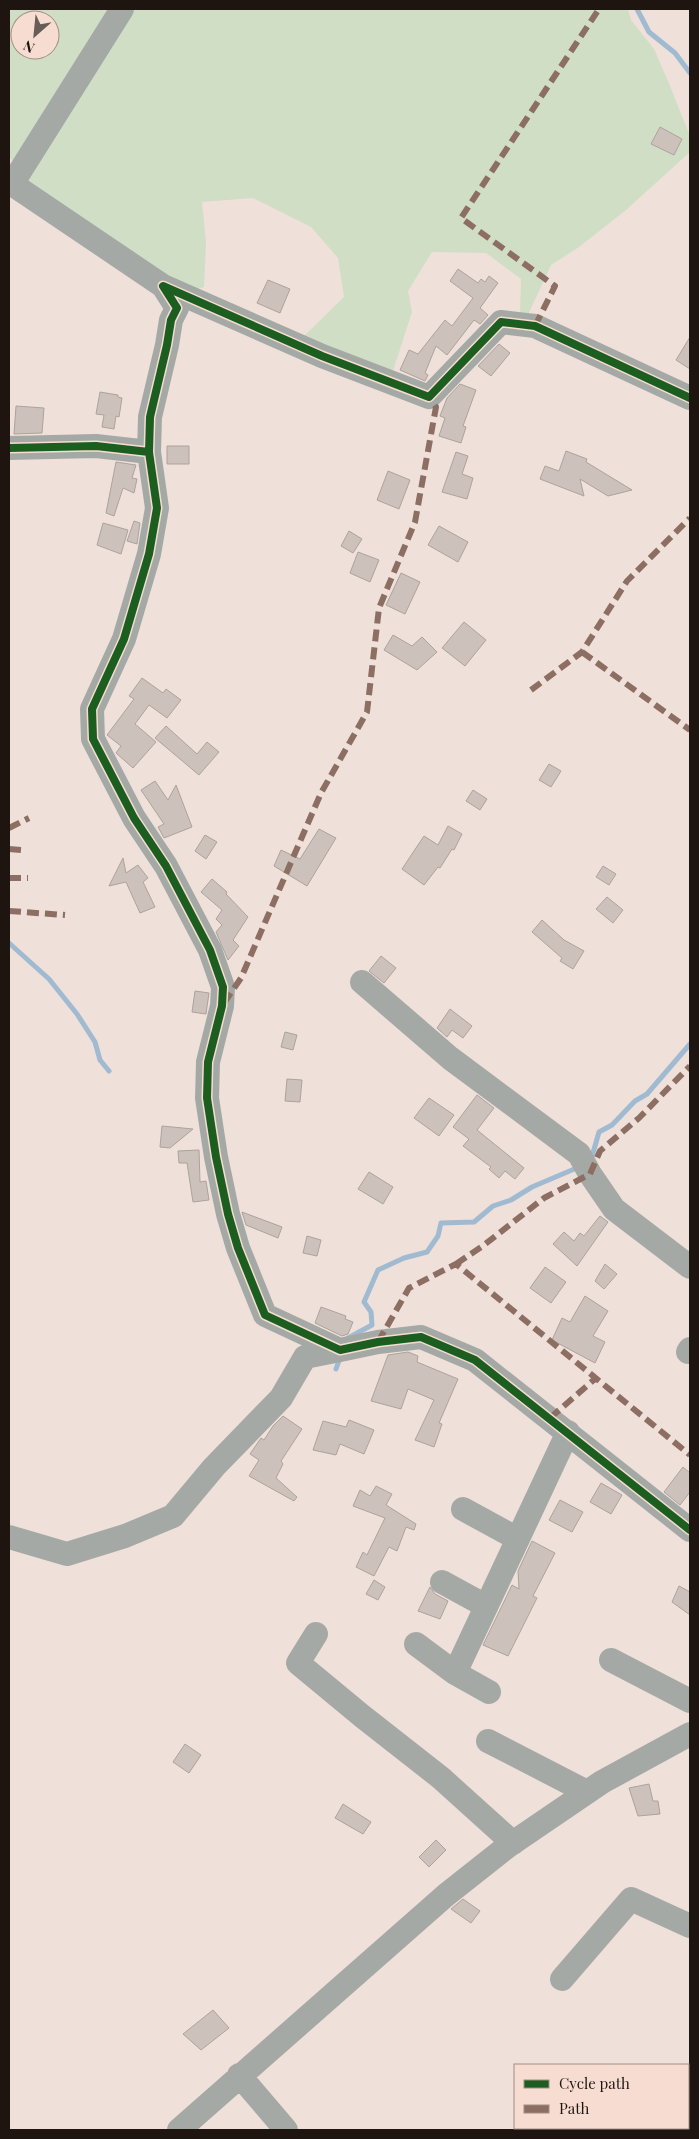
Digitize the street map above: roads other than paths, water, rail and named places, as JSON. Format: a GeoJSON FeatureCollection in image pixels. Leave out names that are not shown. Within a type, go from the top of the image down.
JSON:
{"type":"FeatureCollection","features":[{"type":"Feature","properties":{"kind":"street"},"geometry":{"type":"LineString","coordinates":[[122,9],[12,184],[163,286],[322,356],[429,397],[501,322],[535,326],[690,398]]}},
{"type":"Feature","properties":{"kind":"street"},"geometry":{"type":"LineString","coordinates":[[163,286],[178,308],[171,320],[150,417],[149,452],[157,508],[150,554],[124,639],[92,709],[93,739],[134,818],[170,875],[210,950],[223,987],[222,1006],[208,1062],[207,1098],[216,1157],[238,1248],[265,1315],[340,1350]]}},
{"type":"Feature","properties":{"kind":"street"},"geometry":{"type":"LineString","coordinates":[[9,448],[96,446],[149,452]]}},
{"type":"Feature","properties":{"kind":"street"},"geometry":{"type":"LineString","coordinates":[[362,982],[450,1058],[579,1154],[614,1209],[690,1267]]}},
{"type":"Feature","properties":{"kind":"street"},"geometry":{"type":"LineString","coordinates":[[9,1537],[67,1554],[126,1536],[173,1516],[214,1467],[280,1398],[305,1358],[378,1342],[421,1337],[476,1360],[690,1530]]}},
{"type":"Feature","properties":{"kind":"street"},"geometry":{"type":"LineString","coordinates":[[455,1673],[568,1432]]}},
{"type":"Feature","properties":{"kind":"street"},"geometry":{"type":"LineString","coordinates":[[463,1510],[518,1538]]}},
{"type":"Feature","properties":{"kind":"street"},"geometry":{"type":"LineString","coordinates":[[442,1582],[486,1606]]}},
{"type":"Feature","properties":{"kind":"street"},"geometry":{"type":"LineString","coordinates":[[316,1634],[298,1663],[441,1778],[513,1843]]}},
{"type":"Feature","properties":{"kind":"street"},"geometry":{"type":"LineString","coordinates":[[416,1644],[455,1673],[490,1692]]}},
{"type":"Feature","properties":{"kind":"street"},"geometry":{"type":"LineString","coordinates":[[611,1660],[690,1701]]}},
{"type":"Feature","properties":{"kind":"street"},"geometry":{"type":"LineString","coordinates":[[178,2130],[446,1895],[513,1843],[587,1792],[636,1776],[690,1734]]}},
{"type":"Feature","properties":{"kind":"street"},"geometry":{"type":"LineString","coordinates":[[488,1741],[587,1792]]}},
{"type":"Feature","properties":{"kind":"street"},"geometry":{"type":"LineString","coordinates":[[562,1979],[631,1899],[690,1926]]}},
{"type":"Feature","properties":{"kind":"street"},"geometry":{"type":"LineString","coordinates":[[240,2075],[286,2130]]}},
{"type":"Feature","properties":{"kind":"waterway"},"geometry":{"type":"LineString","coordinates":[[637,9],[649,32],[675,53],[690,73]]}},
{"type":"Feature","properties":{"kind":"waterway"},"geometry":{"type":"LineString","coordinates":[[9,943],[49,979],[77,1014],[95,1042],[100,1060],[109,1071]]}},
{"type":"Feature","properties":{"kind":"waterway"},"geometry":{"type":"LineString","coordinates":[[591,1160],[599,1132],[612,1125],[635,1101],[647,1094],[690,1044]]}},
{"type":"Feature","properties":{"kind":"waterway"},"geometry":{"type":"LineString","coordinates":[[348,1338],[372,1325],[371,1312],[364,1302],[378,1270],[404,1258],[427,1252],[438,1236],[441,1223],[474,1222],[493,1206],[511,1200],[532,1187],[579,1167]]}},
{"type":"Feature","properties":{"kind":"waterway"},"geometry":{"type":"LineString","coordinates":[[336,1369],[340,1358]]}}]}
